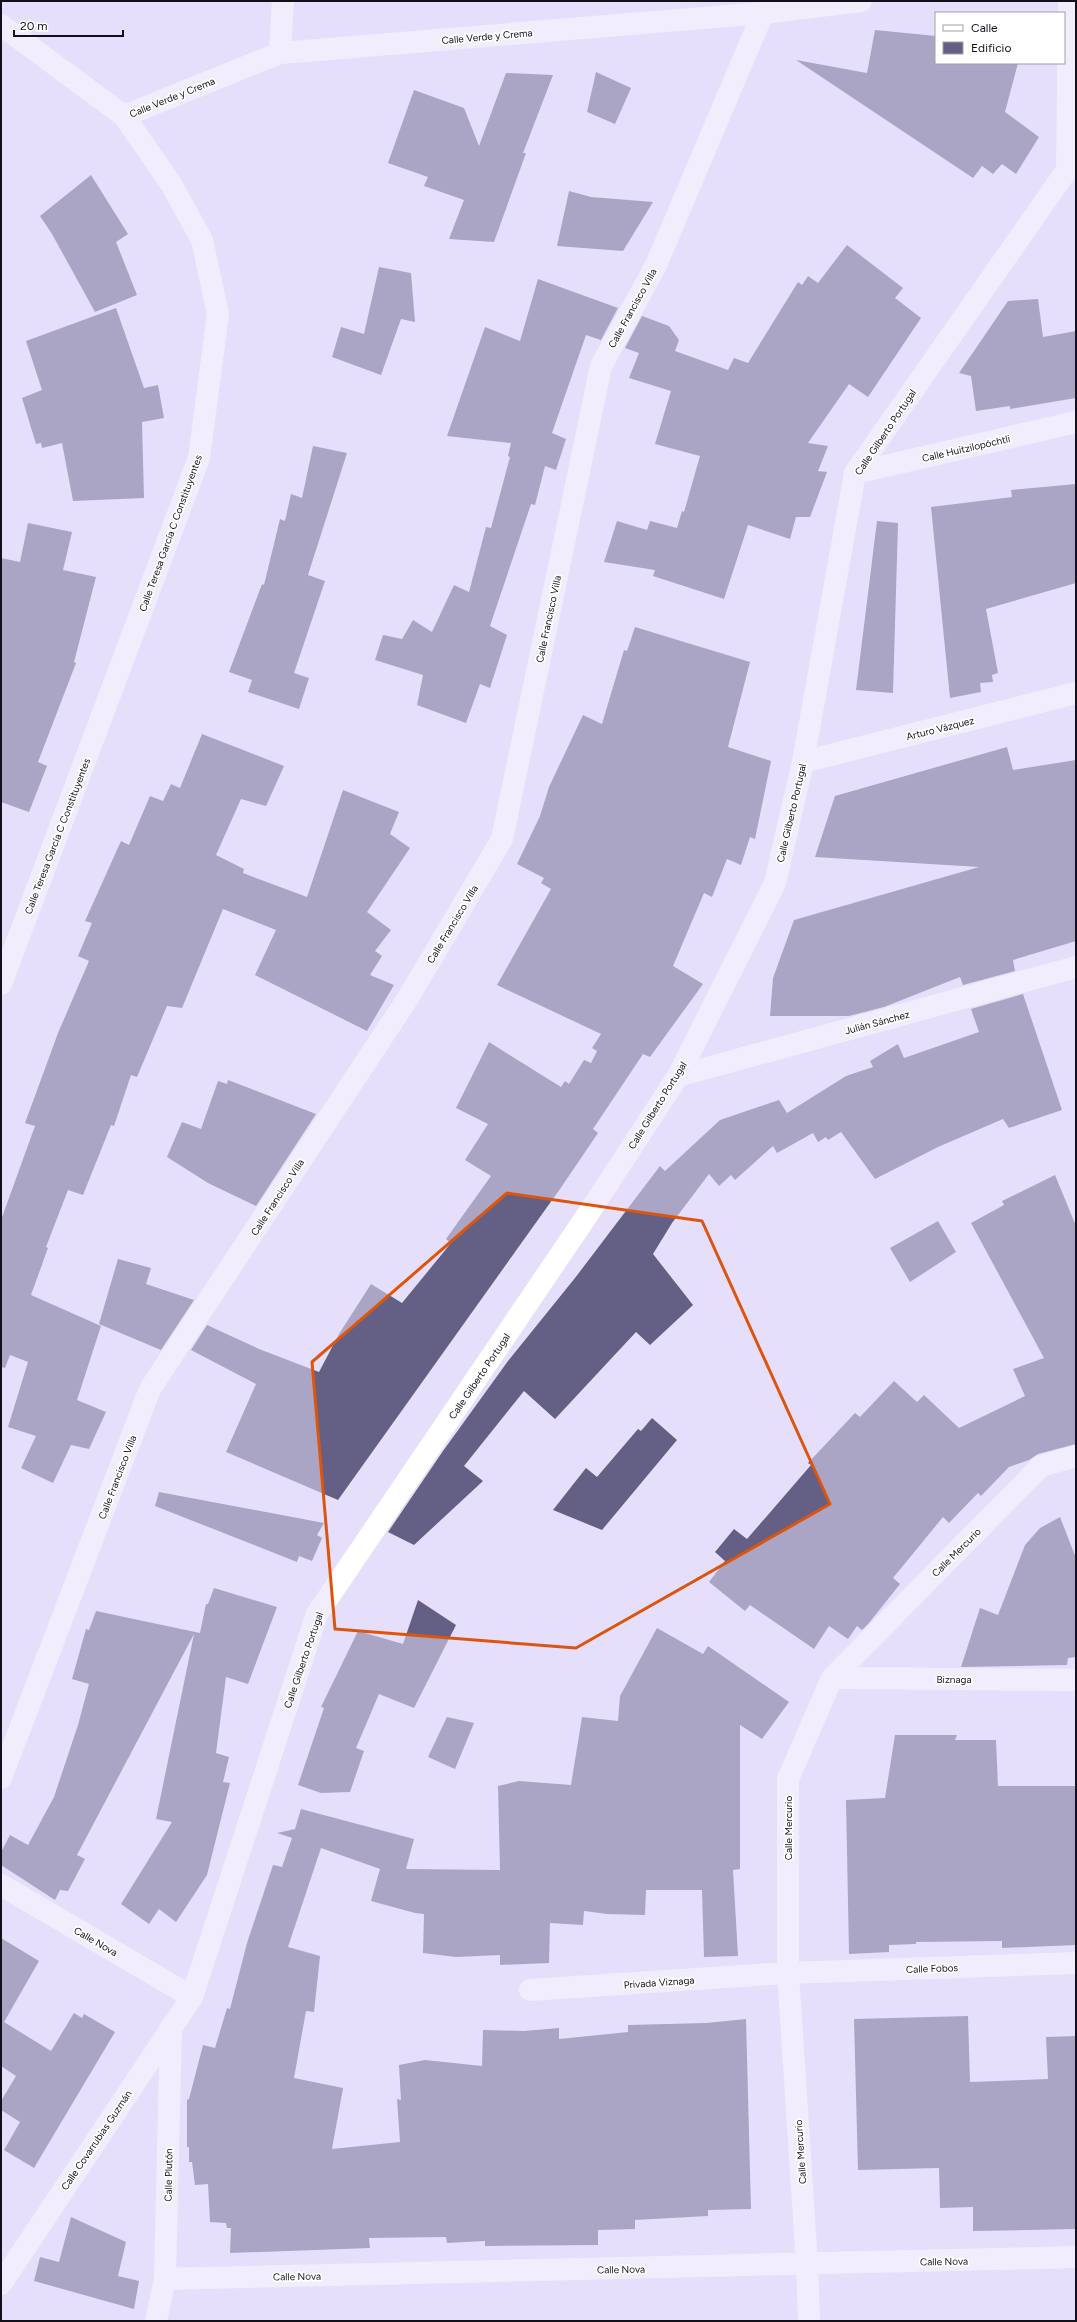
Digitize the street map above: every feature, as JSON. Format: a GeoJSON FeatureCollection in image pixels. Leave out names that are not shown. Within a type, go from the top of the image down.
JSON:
{"type":"FeatureCollection","features":[{"type":"Feature","properties":{"kind":"street"},"geometry":{"type":"LineString","coordinates":[[280,53],[283,1]]}},
{"type":"Feature","properties":{"kind":"street","name":"Calle Verde y Crema"},"geometry":{"type":"LineString","coordinates":[[124,116],[280,53],[763,12],[861,1]]}},
{"type":"Feature","properties":{"kind":"street"},"geometry":{"type":"LineString","coordinates":[[1068,1],[1071,169]]}},
{"type":"Feature","properties":{"kind":"street","name":"Calle Francisco Villa"},"geometry":{"type":"LineString","coordinates":[[1,1778],[150,1388],[408,998],[502,839],[601,366],[656,265],[763,12]]}},
{"type":"Feature","properties":{"kind":"street","name":"Calle Teresa García C Constituyentes"},"geometry":{"type":"LineString","coordinates":[[1,25],[124,116],[171,184],[202,240],[218,314],[199,458],[1,984]]}},
{"type":"Feature","properties":{"kind":"street","name":"Calle Gilberto Portugal"},"geometry":{"type":"LineString","coordinates":[[192,1997],[317,1614],[588,1214],[678,1076],[775,883],[803,762],[855,473],[1071,169]]}},
{"type":"Feature","properties":{"kind":"street","name":"Calle Huitzilopóchtli"},"geometry":{"type":"LineString","coordinates":[[855,473],[1076,422]]}},
{"type":"Feature","properties":{"kind":"street","name":"Arturo Vázquez"},"geometry":{"type":"LineString","coordinates":[[803,762],[1076,693]]}},
{"type":"Feature","properties":{"kind":"street","name":"Julián Sánchez"},"geometry":{"type":"LineString","coordinates":[[678,1076],[1076,967]]}},
{"type":"Feature","properties":{"kind":"street","name":"Calle Mercurio"},"geometry":{"type":"LineString","coordinates":[[809,2321],[807,2264],[788,1973],[788,1779],[832,1678],[1041,1466],[1076,1456]]}},
{"type":"Feature","properties":{"kind":"street","name":"Biznaga"},"geometry":{"type":"LineString","coordinates":[[832,1678],[1076,1680]]}},
{"type":"Feature","properties":{"kind":"street","name":"Calle Nova"},"geometry":{"type":"LineString","coordinates":[[1,1885],[192,1997]]}},
{"type":"Feature","properties":{"kind":"street","name":"Calle Fobos"},"geometry":{"type":"LineString","coordinates":[[788,1973],[1076,1963]]}},
{"type":"Feature","properties":{"kind":"street","name":"Privada Viznaga"},"geometry":{"type":"LineString","coordinates":[[530,1990],[788,1973]]}},
{"type":"Feature","properties":{"kind":"street","name":"Calle Covarrubias Guzmán"},"geometry":{"type":"LineString","coordinates":[[1,2284],[192,1997]]}},
{"type":"Feature","properties":{"kind":"street","name":"Calle Plutón"},"geometry":{"type":"LineString","coordinates":[[156,2321],[165,2279],[171,2027]]}},
{"type":"Feature","properties":{"kind":"street","name":"Calle Nova"},"geometry":{"type":"LineString","coordinates":[[165,2279],[1076,2257]]}},
{"type":"Feature","properties":{"kind":"highlighted area"},"geometry":{"type":"Polygon","coordinates":[[[507,1193],[702,1221],[830,1504],[576,1648],[335,1629],[312,1362],[507,1193]]]}},
{"type":"Feature","properties":{"kind":"building"},"geometry":{"type":"Polygon","coordinates":[[[875,30],[935,36],[935,64],[1018,64],[1005,112],[1039,137],[1016,174],[1002,164],[993,174],[982,166],[973,178],[796,60],[867,73],[875,30]]]}},
{"type":"Feature","properties":{"kind":"building"},"geometry":{"type":"Polygon","coordinates":[[[596,72],[631,88],[615,124],[587,112],[596,72]]]}},
{"type":"Feature","properties":{"kind":"building"},"geometry":{"type":"Polygon","coordinates":[[[506,73],[553,75],[523,153],[526,153],[494,242],[449,239],[464,200],[424,186],[428,177],[388,163],[414,90],[464,108],[479,146],[506,73]]]}},
{"type":"Feature","properties":{"kind":"building"},"geometry":{"type":"Polygon","coordinates":[[[91,175],[128,234],[116,242],[137,295],[95,312],[52,234],[40,216],[91,175]]]}},
{"type":"Feature","properties":{"kind":"building"},"geometry":{"type":"Polygon","coordinates":[[[569,191],[591,197],[653,202],[623,251],[557,246],[569,191]]]}},
{"type":"Feature","properties":{"kind":"building"},"geometry":{"type":"Polygon","coordinates":[[[847,245],[903,288],[895,298],[921,318],[868,397],[849,384],[808,443],[828,446],[818,471],[827,472],[810,517],[796,517],[790,539],[748,525],[724,599],[653,576],[655,570],[604,562],[617,521],[647,530],[650,521],[677,528],[682,511],[684,512],[700,456],[655,444],[671,391],[629,378],[639,353],[625,348],[642,316],[669,326],[679,340],[675,351],[728,370],[734,358],[748,363],[798,282],[802,285],[808,276],[818,283],[847,245]]]}},
{"type":"Feature","properties":{"kind":"building"},"geometry":{"type":"Polygon","coordinates":[[[379,267],[411,273],[415,322],[401,319],[381,375],[332,357],[341,327],[364,334],[379,267]]]}},
{"type":"Feature","properties":{"kind":"building"},"geometry":{"type":"Polygon","coordinates":[[[538,279],[618,308],[601,340],[586,335],[552,433],[566,439],[556,470],[545,466],[535,505],[531,504],[490,626],[507,635],[490,688],[480,684],[466,723],[417,705],[423,675],[375,660],[383,635],[402,639],[413,620],[432,632],[454,585],[469,592],[486,527],[491,528],[510,457],[508,456],[511,443],[447,436],[485,327],[520,341],[538,279]]]}},
{"type":"Feature","properties":{"kind":"building"},"geometry":{"type":"Polygon","coordinates":[[[1038,299],[1043,337],[1076,331],[1076,398],[1010,409],[1010,406],[976,411],[971,376],[959,373],[1008,301],[1038,299]]]}},
{"type":"Feature","properties":{"kind":"building"},"geometry":{"type":"Polygon","coordinates":[[[116,308],[144,388],[158,385],[164,418],[142,422],[144,498],[73,501],[62,443],[42,448],[41,443],[36,444],[22,398],[42,390],[26,341],[116,308]]]}},
{"type":"Feature","properties":{"kind":"building"},"geometry":{"type":"Polygon","coordinates":[[[313,446],[347,453],[308,575],[325,581],[294,673],[309,678],[299,709],[248,692],[252,680],[229,672],[262,584],[264,585],[280,519],[285,521],[291,494],[302,498],[313,446]]]}},
{"type":"Feature","properties":{"kind":"building"},"geometry":{"type":"Polygon","coordinates":[[[1076,484],[1076,583],[986,609],[998,673],[992,675],[993,682],[980,683],[981,692],[950,698],[931,507],[1012,497],[1011,490],[1076,484]]]}},
{"type":"Feature","properties":{"kind":"building"},"geometry":{"type":"Polygon","coordinates":[[[877,521],[898,523],[893,693],[856,690],[877,521]]]}},
{"type":"Feature","properties":{"kind":"building"},"geometry":{"type":"Polygon","coordinates":[[[28,523],[72,532],[63,570],[96,577],[74,662],[76,663],[38,762],[47,766],[29,812],[1,802],[1,558],[20,562],[28,523]]]}},
{"type":"Feature","properties":{"kind":"building"},"geometry":{"type":"Polygon","coordinates":[[[635,627],[750,662],[728,747],[771,761],[755,839],[750,837],[741,865],[727,859],[712,897],[704,893],[673,966],[703,984],[650,1057],[643,1054],[593,1129],[598,1133],[560,1189],[338,1500],[226,1452],[256,1384],[191,1350],[207,1325],[259,1349],[319,1372],[339,1334],[371,1284],[402,1303],[451,1243],[446,1239],[491,1176],[465,1160],[488,1124],[456,1108],[489,1042],[561,1087],[565,1081],[569,1084],[584,1060],[591,1063],[597,1051],[592,1048],[601,1034],[497,985],[551,889],[541,883],[544,878],[517,864],[540,816],[549,787],[583,715],[602,724],[624,650],[627,651],[635,627]]]}},
{"type":"Feature","properties":{"kind":"building"},"geometry":{"type":"Polygon","coordinates":[[[202,734],[284,766],[266,806],[241,799],[216,855],[244,869],[243,873],[307,897],[343,790],[399,812],[390,834],[410,848],[367,912],[391,930],[375,951],[382,956],[370,975],[394,985],[367,1031],[255,975],[276,930],[223,909],[182,1008],[167,1006],[137,1077],[131,1075],[114,1126],[111,1125],[83,1195],[68,1190],[46,1247],[48,1248],[31,1295],[101,1326],[77,1400],[106,1412],[89,1449],[71,1445],[53,1483],[21,1468],[36,1436],[8,1427],[28,1362],[10,1355],[5,1368],[1,1367],[1,1220],[35,1126],[25,1123],[58,1033],[89,961],[78,956],[92,923],[85,921],[121,841],[129,845],[150,796],[163,801],[171,784],[180,788],[202,734]]]}},
{"type":"Feature","properties":{"kind":"building"},"geometry":{"type":"Polygon","coordinates":[[[1007,747],[1013,770],[1076,760],[1076,941],[1013,960],[1015,971],[963,985],[960,977],[884,1007],[849,1016],[770,1016],[773,978],[794,920],[979,867],[815,857],[835,796],[1007,747]]]}},
{"type":"Feature","properties":{"kind":"building"},"geometry":{"type":"Polygon","coordinates":[[[1023,994],[1062,1110],[1009,1128],[1003,1119],[938,1147],[875,1179],[841,1132],[828,1140],[826,1137],[818,1142],[813,1133],[777,1153],[773,1146],[735,1180],[731,1175],[719,1186],[709,1174],[672,1223],[653,1254],[693,1305],[650,1345],[636,1332],[555,1419],[524,1391],[464,1466],[483,1481],[414,1545],[388,1532],[443,1451],[508,1361],[575,1278],[660,1166],[665,1171],[720,1120],[779,1100],[787,1113],[846,1076],[873,1067],[870,1061],[898,1044],[904,1058],[979,1032],[971,1009],[1023,994]]]}},
{"type":"Feature","properties":{"kind":"building"},"geometry":{"type":"Polygon","coordinates":[[[228,1080],[316,1114],[256,1206],[208,1183],[167,1157],[182,1122],[201,1129],[218,1081],[227,1084],[228,1080]]]}},
{"type":"Feature","properties":{"kind":"building"},"geometry":{"type":"Polygon","coordinates":[[[1055,1175],[1076,1226],[1076,1444],[1038,1454],[1029,1460],[1009,1467],[981,1496],[978,1493],[949,1523],[943,1517],[893,1578],[900,1584],[869,1623],[862,1630],[857,1626],[848,1639],[829,1626],[814,1649],[750,1605],[745,1611],[709,1582],[725,1561],[715,1552],[734,1529],[747,1539],[811,1465],[808,1463],[855,1413],[860,1417],[894,1381],[917,1402],[924,1395],[959,1428],[1025,1396],[1013,1369],[1044,1358],[971,1223],[1004,1205],[1002,1201],[1055,1175]]]}},
{"type":"Feature","properties":{"kind":"building"},"geometry":{"type":"Polygon","coordinates":[[[938,1221],[956,1252],[910,1282],[890,1248],[938,1221]]]}},
{"type":"Feature","properties":{"kind":"building"},"geometry":{"type":"Polygon","coordinates":[[[118,1259],[151,1268],[146,1284],[194,1300],[161,1350],[99,1324],[118,1259]]]}},
{"type":"Feature","properties":{"kind":"building"},"geometry":{"type":"Polygon","coordinates":[[[652,1418],[677,1440],[602,1530],[553,1510],[586,1468],[597,1477],[638,1429],[641,1431],[652,1418]]]}},
{"type":"Feature","properties":{"kind":"building"},"geometry":{"type":"Polygon","coordinates":[[[159,1492],[324,1523],[317,1535],[322,1538],[312,1561],[299,1556],[297,1562],[155,1506],[159,1492]]]}},
{"type":"Feature","properties":{"kind":"building"},"geometry":{"type":"Polygon","coordinates":[[[1060,1517],[1076,1558],[1076,1657],[1068,1658],[1067,1665],[961,1667],[980,1608],[998,1615],[1025,1545],[1040,1528],[1060,1517]]]}},
{"type":"Feature","properties":{"kind":"building"},"geometry":{"type":"Polygon","coordinates":[[[214,1588],[277,1607],[248,1684],[226,1677],[216,1753],[229,1757],[223,1782],[230,1783],[207,1875],[176,1922],[159,1909],[149,1924],[121,1904],[172,1822],[156,1819],[194,1634],[77,1855],[85,1859],[68,1891],[60,1890],[55,1900],[1,1865],[1,1852],[10,1835],[28,1845],[54,1797],[78,1725],[89,1684],[72,1679],[86,1629],[89,1630],[96,1611],[200,1633],[206,1604],[208,1604],[214,1588]]]}},
{"type":"Feature","properties":{"kind":"building"},"geometry":{"type":"Polygon","coordinates":[[[418,1600],[456,1625],[414,1708],[379,1694],[356,1748],[364,1751],[350,1792],[321,1793],[298,1785],[324,1708],[321,1707],[358,1631],[403,1644],[418,1600]]]}},
{"type":"Feature","properties":{"kind":"building"},"geometry":{"type":"Polygon","coordinates":[[[657,1628],[703,1654],[708,1646],[789,1702],[762,1739],[740,1725],[740,1869],[733,1870],[738,1956],[704,1957],[702,1890],[646,1890],[645,1915],[607,1914],[584,1911],[583,1925],[550,1923],[549,1963],[500,1965],[500,1955],[456,1957],[423,1953],[424,1914],[371,1901],[380,1869],[321,1848],[288,1947],[320,1956],[314,2012],[306,2011],[294,2078],[343,2088],[332,2149],[400,2142],[397,2099],[401,2100],[399,2065],[425,2060],[482,2066],[483,2030],[524,2031],[559,2028],[559,2039],[628,2032],[628,2025],[706,2023],[746,2019],[751,2209],[708,2210],[708,2216],[635,2220],[635,2229],[598,2230],[598,2245],[485,2246],[485,2241],[447,2243],[446,2237],[369,2238],[370,2248],[230,2253],[231,2228],[227,2228],[226,2223],[210,2222],[208,2184],[195,2185],[192,2162],[189,2162],[189,2147],[187,2147],[187,2100],[189,2099],[203,2045],[215,2048],[227,2008],[230,2009],[247,1943],[273,1865],[282,1867],[292,1838],[277,1833],[295,1829],[301,1809],[414,1839],[406,1869],[500,1870],[498,1786],[519,1781],[571,1785],[582,1717],[618,1721],[620,1696],[657,1628]]]}},
{"type":"Feature","properties":{"kind":"building"},"geometry":{"type":"Polygon","coordinates":[[[447,1717],[474,1723],[455,1769],[428,1757],[447,1717]]]}},
{"type":"Feature","properties":{"kind":"building"},"geometry":{"type":"Polygon","coordinates":[[[895,1735],[957,1735],[955,1740],[996,1740],[998,1786],[1076,1786],[1076,1945],[1002,1948],[1002,1941],[916,1942],[916,1944],[889,1945],[889,1952],[849,1954],[846,1800],[885,1798],[895,1735]]]}},
{"type":"Feature","properties":{"kind":"building"},"geometry":{"type":"Polygon","coordinates":[[[1,1938],[39,1961],[4,2022],[51,2051],[74,2013],[82,2018],[84,2014],[115,2032],[34,2168],[4,2150],[20,2122],[1,2110],[1,2101],[16,2076],[1,2066],[1,1938]]]}},
{"type":"Feature","properties":{"kind":"building"},"geometry":{"type":"Polygon","coordinates":[[[968,2016],[970,2082],[1048,2079],[1046,2037],[1076,2036],[1076,2229],[973,2231],[973,2207],[940,2208],[939,2168],[858,2170],[854,2019],[968,2016]]]}},
{"type":"Feature","properties":{"kind":"building"},"geometry":{"type":"Polygon","coordinates":[[[71,2217],[126,2242],[118,2276],[139,2281],[134,2309],[34,2281],[40,2257],[59,2262],[71,2217]]]}}]}
